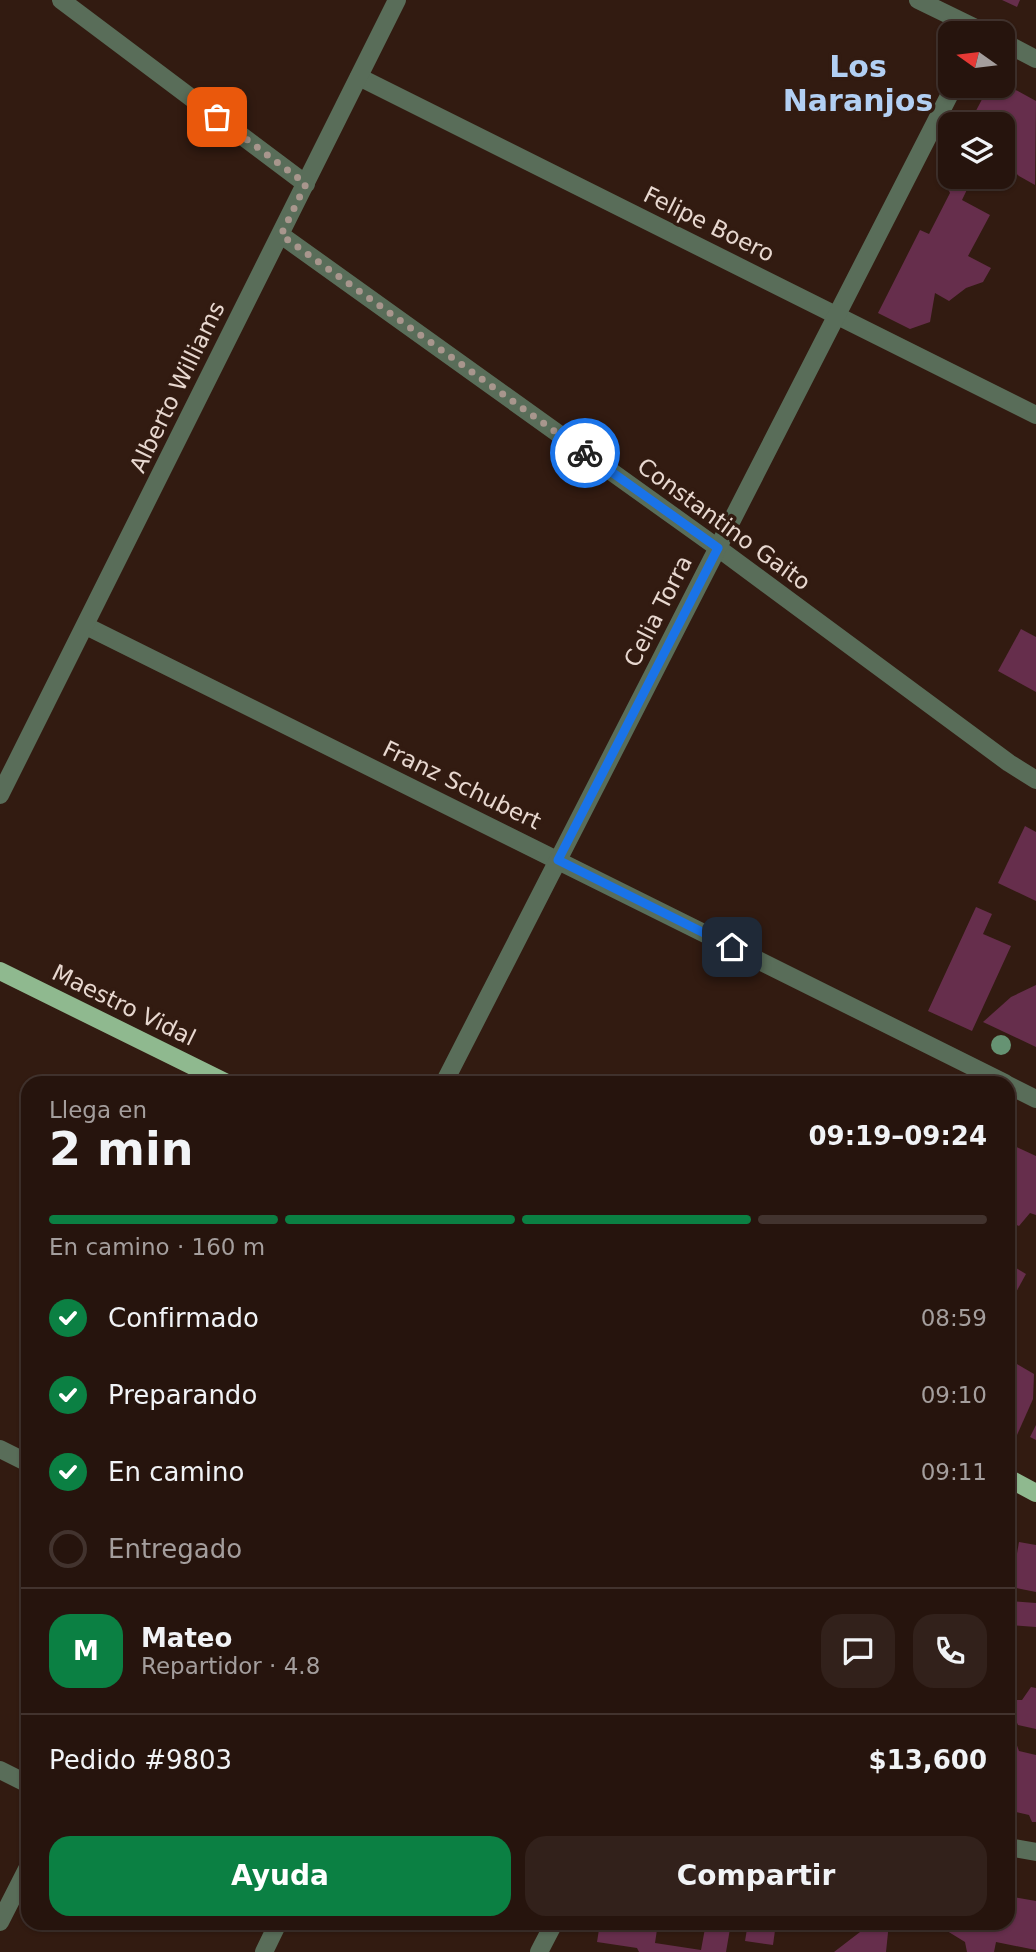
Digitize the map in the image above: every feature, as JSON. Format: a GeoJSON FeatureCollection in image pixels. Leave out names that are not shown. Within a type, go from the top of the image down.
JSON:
{"type":"FeatureCollection","features":[{"type":"Feature","properties":{"kind":"main road","name":"Maestro Vidal"},"geometry":{"type":"LineString","coordinates":[[0,971],[213,1076]]}},
{"type":"Feature","properties":{"kind":"main road"},"geometry":{"type":"LineString","coordinates":[[1015,1482],[1036,1493]]}},
{"type":"Feature","properties":{"kind":"street"},"geometry":{"type":"LineString","coordinates":[[61,0],[306,184]]}},
{"type":"Feature","properties":{"kind":"street","name":"Alberto Williams"},"geometry":{"type":"LineString","coordinates":[[0,795],[397,0]]}},
{"type":"Feature","properties":{"kind":"street"},"geometry":{"type":"LineString","coordinates":[[918,0],[959,21]]}},
{"type":"Feature","properties":{"kind":"street"},"geometry":{"type":"LineString","coordinates":[[1015,48],[1036,59]]}},
{"type":"Feature","properties":{"kind":"street","name":"Felipe Boero"},"geometry":{"type":"LineString","coordinates":[[359,77],[1036,415]]}},
{"type":"Feature","properties":{"kind":"street","name":"Celia Torra"},"geometry":{"type":"LineString","coordinates":[[448,1076],[948,98]]}},
{"type":"Feature","properties":{"kind":"street","name":"Constantino Gaito"},"geometry":{"type":"LineString","coordinates":[[281,235],[1036,780]]}},
{"type":"Feature","properties":{"kind":"street","name":"Franz Schubert"},"geometry":{"type":"LineString","coordinates":[[86,626],[990,1076]]}},
{"type":"Feature","properties":{"kind":"street","name":"Franz Schubert"},"geometry":{"type":"LineString","coordinates":[[1015,1088],[1036,1099]]}},
{"type":"Feature","properties":{"kind":"street"},"geometry":{"type":"LineString","coordinates":[[0,1449],[21,1460]]}},
{"type":"Feature","properties":{"kind":"street"},"geometry":{"type":"LineString","coordinates":[[0,1770],[21,1780]]}},
{"type":"Feature","properties":{"kind":"street"},"geometry":{"type":"LineString","coordinates":[[1015,1848],[1036,1852]]}},
{"type":"Feature","properties":{"kind":"street"},"geometry":{"type":"LineString","coordinates":[[0,1922],[21,1881]]}},
{"type":"Feature","properties":{"kind":"street"},"geometry":{"type":"LineString","coordinates":[[264,1952],[275,1930]]}},
{"type":"Feature","properties":{"kind":"street"},"geometry":{"type":"LineString","coordinates":[[539,1952],[550,1930]]}},
{"type":"Feature","properties":{"kind":"building"},"geometry":{"type":"Polygon","coordinates":[[[1002,0],[1020,0],[1017,7],[1002,0]]]}},
{"type":"Feature","properties":{"kind":"building"},"geometry":{"type":"Polygon","coordinates":[[[1015,90],[1036,101],[1035,185],[1015,172],[1015,112],[975,112],[983,98],[1015,98],[1015,90]]]}},
{"type":"Feature","properties":{"kind":"building"},"geometry":{"type":"Polygon","coordinates":[[[948,189],[967,189],[962,200],[990,215],[968,256],[991,268],[983,282],[966,288],[949,301],[935,293],[930,322],[910,329],[878,313],[920,230],[929,234],[950,193],[948,189]]]}},
{"type":"Feature","properties":{"kind":"building"},"geometry":{"type":"Polygon","coordinates":[[[1021,629],[1036,637],[1036,692],[998,671],[1021,629]]]}},
{"type":"Feature","properties":{"kind":"building"},"geometry":{"type":"Polygon","coordinates":[[[1025,826],[1036,832],[1036,901],[998,883],[1025,826]]]}},
{"type":"Feature","properties":{"kind":"building"},"geometry":{"type":"Polygon","coordinates":[[[976,907],[992,914],[983,934],[1011,946],[972,1031],[928,1011],[976,907]]]}},
{"type":"Feature","properties":{"kind":"building"},"geometry":{"type":"Polygon","coordinates":[[[1036,985],[1036,1047],[983,1022],[1011,997],[1036,985]]]}},
{"type":"Feature","properties":{"kind":"building"},"geometry":{"type":"Polygon","coordinates":[[[1015,1146],[1036,1156],[1036,1215],[1030,1213],[1019,1226],[1015,1224],[1015,1146]]]}},
{"type":"Feature","properties":{"kind":"building"},"geometry":{"type":"Polygon","coordinates":[[[1015,1267],[1026,1274],[1015,1294],[1015,1267]]]}},
{"type":"Feature","properties":{"kind":"building"},"geometry":{"type":"Polygon","coordinates":[[[1015,1363],[1034,1374],[1033,1399],[1017,1435],[1015,1363]]]}},
{"type":"Feature","properties":{"kind":"building"},"geometry":{"type":"Polygon","coordinates":[[[1036,1425],[1036,1440],[1030,1437],[1036,1425]]]}},
{"type":"Feature","properties":{"kind":"building"},"geometry":{"type":"Polygon","coordinates":[[[1019,1542],[1036,1545],[1036,1592],[1015,1588],[1019,1542]]]}},
{"type":"Feature","properties":{"kind":"building"},"geometry":{"type":"Polygon","coordinates":[[[1015,1602],[1036,1603],[1036,1627],[1015,1626],[1015,1602]]]}},
{"type":"Feature","properties":{"kind":"building"},"geometry":{"type":"Polygon","coordinates":[[[1031,1687],[1036,1688],[1036,1729],[1018,1725],[1015,1718],[1015,1700],[1022,1700],[1031,1687]]]}},
{"type":"Feature","properties":{"kind":"building"},"geometry":{"type":"Polygon","coordinates":[[[1015,1740],[1019,1751],[1036,1755],[1036,1822],[1032,1822],[1029,1815],[1015,1812],[1015,1740]]]}},
{"type":"Feature","properties":{"kind":"building"},"geometry":{"type":"Polygon","coordinates":[[[1015,1897],[1036,1901],[1036,1950],[996,1942],[994,1952],[967,1952],[965,1942],[946,1930],[1015,1930],[1015,1897]]]}},
{"type":"Feature","properties":{"kind":"building"},"geometry":{"type":"Polygon","coordinates":[[[599,1930],[657,1930],[655,1943],[701,1950],[705,1930],[730,1930],[726,1952],[639,1952],[637,1948],[597,1942],[599,1930]]]}},
{"type":"Feature","properties":{"kind":"building"},"geometry":{"type":"Polygon","coordinates":[[[747,1930],[775,1930],[773,1945],[745,1941],[747,1930]]]}},
{"type":"Feature","properties":{"kind":"building"},"geometry":{"type":"Polygon","coordinates":[[[888,1930],[886,1952],[834,1952],[860,1932],[843,1931],[888,1930]]]}},
{"type":"Feature","properties":{"kind":"way so far"},"geometry":{"type":"LineString","coordinates":[[217,117],[306,184],[281,235],[585,453]]}},
{"type":"Feature","properties":{"kind":"district","name":"Los Naranjos"},"geometry":{"type":"Point","coordinates":[858,83]}},
{"type":"Feature","properties":{"kind":"route"},"geometry":{"type":"LineString","coordinates":[[585,453],[718,548],[558,860],[732,947]]}}]}
